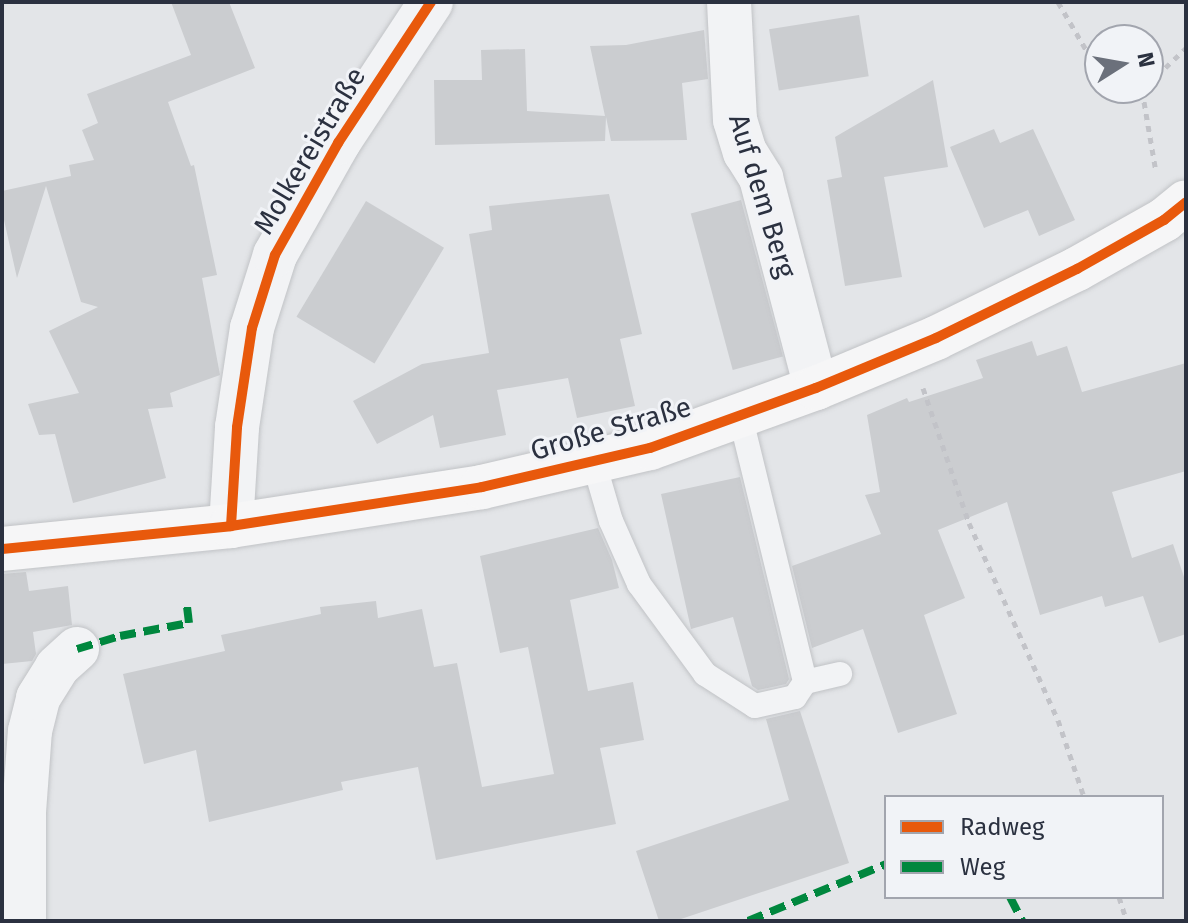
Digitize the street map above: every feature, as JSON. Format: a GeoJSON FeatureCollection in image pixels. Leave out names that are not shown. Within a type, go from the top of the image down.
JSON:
{"type":"FeatureCollection","features":[{"type":"Feature","properties":{"kind":"main road","name":"Große Straße"},"geometry":{"type":"LineString","coordinates":[[2,549],[231,526],[482,487],[594,463],[816,388],[909,349],[1077,269],[1175,211]]}},
{"type":"Feature","properties":{"kind":"street","name":"Molkereistraße"},"geometry":{"type":"LineString","coordinates":[[231,526],[237,427],[252,328],[275,255],[338,143],[431,2]]}},
{"type":"Feature","properties":{"kind":"street","name":"Auf dem Berg"},"geometry":{"type":"LineString","coordinates":[[729,2],[735,120],[745,152],[761,178],[816,388]]}},
{"type":"Feature","properties":{"kind":"street"},"geometry":{"type":"LineString","coordinates":[[24,921],[24,812],[30,731],[44,688],[57,667],[77,649]]}},
{"type":"Feature","properties":{"kind":"lane"},"geometry":{"type":"LineString","coordinates":[[740,415],[805,682]]}},
{"type":"Feature","properties":{"kind":"lane"},"geometry":{"type":"LineString","coordinates":[[594,463],[611,521],[639,584],[705,674],[755,706],[795,697],[805,682],[840,674]]}},
{"type":"Feature","properties":{"kind":"path"},"geometry":{"type":"LineString","coordinates":[[1058,2],[1084,46]]}},
{"type":"Feature","properties":{"kind":"path"},"geometry":{"type":"LineString","coordinates":[[1164,68],[1186,48]]}},
{"type":"Feature","properties":{"kind":"path"},"geometry":{"type":"LineString","coordinates":[[1147,104],[1175,211]]}},
{"type":"Feature","properties":{"kind":"path"},"geometry":{"type":"LineString","coordinates":[[909,349],[969,523],[1058,720],[1083,795]]}},
{"type":"Feature","properties":{"kind":"path"},"geometry":{"type":"LineString","coordinates":[[1120,899],[1127,921]]}},
{"type":"Feature","properties":{"kind":"building"},"geometry":{"type":"Polygon","coordinates":[[[171,2],[229,2],[255,68],[168,102],[191,166],[194,165],[217,275],[202,278],[220,375],[170,393],[173,407],[148,409],[166,478],[73,503],[55,434],[39,435],[28,404],[79,393],[49,331],[98,307],[81,302],[46,186],[17,278],[2,211],[2,191],[71,176],[69,165],[94,160],[82,130],[98,123],[87,94],[191,55],[171,2]]]}},
{"type":"Feature","properties":{"kind":"building"},"geometry":{"type":"Polygon","coordinates":[[[859,15],[869,76],[779,90],[769,29],[859,15]]]}},
{"type":"Feature","properties":{"kind":"building"},"geometry":{"type":"Polygon","coordinates":[[[704,30],[708,79],[682,83],[687,140],[611,141],[606,117],[605,141],[435,145],[434,80],[482,80],[481,50],[525,49],[527,111],[605,116],[590,46],[626,45],[704,30]]]}},
{"type":"Feature","properties":{"kind":"building"},"geometry":{"type":"Polygon","coordinates":[[[933,80],[948,167],[884,177],[902,277],[845,286],[827,180],[842,177],[835,137],[933,80]]]}},
{"type":"Feature","properties":{"kind":"building"},"geometry":{"type":"Polygon","coordinates":[[[994,129],[1000,143],[1033,129],[1075,220],[1039,236],[1028,210],[984,228],[950,147],[994,129]]]}},
{"type":"Feature","properties":{"kind":"building"},"geometry":{"type":"Polygon","coordinates":[[[609,194],[642,334],[620,339],[635,406],[577,418],[568,378],[497,390],[506,435],[440,448],[433,415],[377,444],[353,401],[422,364],[489,353],[469,234],[492,230],[489,206],[609,194]]]}},
{"type":"Feature","properties":{"kind":"building"},"geometry":{"type":"Polygon","coordinates":[[[741,200],[783,356],[733,370],[691,213],[741,200]]]}},
{"type":"Feature","properties":{"kind":"building"},"geometry":{"type":"Polygon","coordinates":[[[366,201],[444,248],[374,364],[296,317],[366,201]]]}},
{"type":"Feature","properties":{"kind":"building"},"geometry":{"type":"Polygon","coordinates":[[[1032,341],[1037,356],[1067,346],[1082,392],[1186,363],[1186,471],[1112,492],[1132,558],[1173,544],[1186,583],[1186,634],[1159,643],[1143,596],[1105,607],[1102,596],[1040,615],[1007,502],[938,530],[965,598],[924,615],[957,714],[898,733],[863,629],[812,648],[792,566],[881,534],[865,495],[880,492],[867,415],[907,398],[909,402],[983,378],[976,360],[1032,341]]]}},
{"type":"Feature","properties":{"kind":"building"},"geometry":{"type":"Polygon","coordinates":[[[740,477],[789,679],[786,684],[758,690],[752,686],[733,617],[691,629],[661,494],[740,477]]]}},
{"type":"Feature","properties":{"kind":"building"},"geometry":{"type":"Polygon","coordinates":[[[598,528],[612,560],[619,588],[570,600],[588,691],[633,682],[644,740],[600,748],[616,824],[436,860],[418,767],[341,782],[343,790],[209,822],[196,750],[144,764],[123,674],[225,651],[221,635],[321,614],[320,607],[376,601],[378,618],[422,609],[434,667],[457,663],[482,787],[554,774],[528,647],[500,653],[480,556],[598,528]]]}},
{"type":"Feature","properties":{"kind":"building"},"geometry":{"type":"Polygon","coordinates":[[[26,572],[29,591],[68,586],[72,625],[33,632],[36,654],[32,661],[2,664],[2,574],[26,572]]]}},
{"type":"Feature","properties":{"kind":"building"},"geometry":{"type":"Polygon","coordinates":[[[800,711],[849,863],[675,921],[659,921],[636,851],[789,800],[766,719],[800,711]]]}},
{"type":"Feature","properties":{"kind":"marked path"},"geometry":{"type":"LineString","coordinates":[[77,649],[120,636],[189,623],[187,606]]}},
{"type":"Feature","properties":{"kind":"marked path"},"geometry":{"type":"LineString","coordinates":[[748,921],[884,865]]}},
{"type":"Feature","properties":{"kind":"marked path"},"geometry":{"type":"LineString","coordinates":[[1011,899],[1022,921]]}},
{"type":"Feature","properties":{"kind":"cycle path"},"geometry":{"type":"LineString","coordinates":[[231,526],[237,427],[252,328],[275,255],[338,143],[431,2]]}},
{"type":"Feature","properties":{"kind":"cycle path"},"geometry":{"type":"LineString","coordinates":[[2,549],[231,526],[482,487],[650,448],[816,388],[936,338],[1077,269],[1164,220],[1186,202]]}}]}
